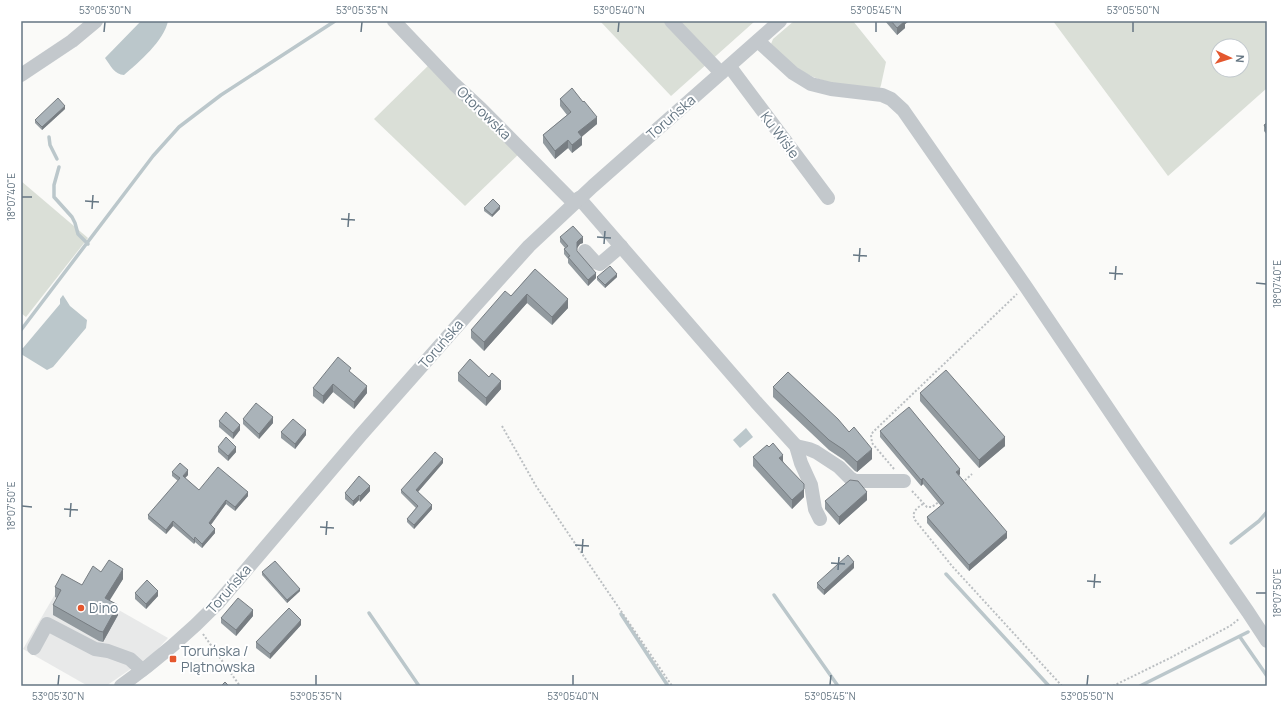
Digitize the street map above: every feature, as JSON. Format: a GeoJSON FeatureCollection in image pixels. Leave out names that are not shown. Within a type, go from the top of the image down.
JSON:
{"type":"FeatureCollection","features":[{"type":"Feature","properties":{"kind":"street"},"geometry":{"type":"LineString","coordinates":[[21,75],[72,41],[96,21]]}},
{"type":"Feature","properties":{"kind":"street","name":"Otorowska"},"geometry":{"type":"LineString","coordinates":[[394,21],[454,84],[577,200],[621,246],[796,446]]}},
{"type":"Feature","properties":{"kind":"street","name":"Ku Wiśle"},"geometry":{"type":"LineString","coordinates":[[671,21],[727,72],[828,198]]}},
{"type":"Feature","properties":{"kind":"street","name":"Toruńska"},"geometry":{"type":"LineString","coordinates":[[121,686],[174,645],[197,625],[218,603],[350,448],[529,246],[577,200],[727,72],[774,24]]}},
{"type":"Feature","properties":{"kind":"street"},"geometry":{"type":"LineString","coordinates":[[758,41],[793,73],[811,84],[831,90],[882,95],[891,99],[909,117],[1267,641]]}},
{"type":"Feature","properties":{"kind":"street"},"geometry":{"type":"LineString","coordinates":[[585,251],[595,262],[600,264],[621,246]]}},
{"type":"Feature","properties":{"kind":"street"},"geometry":{"type":"LineString","coordinates":[[820,519],[815,509],[811,485],[801,464],[796,446],[816,452],[839,467],[855,481],[904,481]]}},
{"type":"Feature","properties":{"kind":"street"},"geometry":{"type":"LineString","coordinates":[[34,648],[47,624],[95,649],[108,651],[130,659],[142,670]]}},
{"type":"Feature","properties":{"kind":"path"},"geometry":{"type":"LineString","coordinates":[[945,497],[932,507],[926,507],[872,443],[872,432],[1026,287]]}},
{"type":"Feature","properties":{"kind":"path"},"geometry":{"type":"LineString","coordinates":[[502,426],[536,486],[672,686]]}},
{"type":"Feature","properties":{"kind":"path"},"geometry":{"type":"LineString","coordinates":[[961,483],[972,474]]}},
{"type":"Feature","properties":{"kind":"path"},"geometry":{"type":"LineString","coordinates":[[923,504],[913,513],[914,520],[952,566],[1062,686]]}},
{"type":"Feature","properties":{"kind":"path"},"geometry":{"type":"LineString","coordinates":[[1113,686],[1230,626],[1248,612]]}},
{"type":"Feature","properties":{"kind":"path"},"geometry":{"type":"LineString","coordinates":[[197,625],[240,686]]}},
{"type":"Feature","properties":{"kind":"shaded area"},"geometry":{"type":"Polygon","coordinates":[[[141,21],[168,21],[162,36],[150,51],[124,75],[121,75],[113,69],[105,58],[141,21]]]}},
{"type":"Feature","properties":{"kind":"shaded area"},"geometry":{"type":"Polygon","coordinates":[[[600,21],[755,21],[671,96],[600,21]]]}},
{"type":"Feature","properties":{"kind":"shaded area"},"geometry":{"type":"Polygon","coordinates":[[[794,21],[853,21],[886,62],[880,88],[828,82],[808,75],[795,67],[771,44],[773,39],[794,21]]]}},
{"type":"Feature","properties":{"kind":"shaded area"},"geometry":{"type":"Polygon","coordinates":[[[1053,21],[1267,21],[1267,88],[1168,176],[1053,21]]]}},
{"type":"Feature","properties":{"kind":"shaded area"},"geometry":{"type":"Polygon","coordinates":[[[437,57],[524,149],[465,206],[374,119],[437,57]]]}},
{"type":"Feature","properties":{"kind":"shaded area"},"geometry":{"type":"Polygon","coordinates":[[[21,181],[88,238],[26,317],[21,313],[21,181]]]}},
{"type":"Feature","properties":{"kind":"shaded area"},"geometry":{"type":"Polygon","coordinates":[[[63,295],[70,306],[87,320],[86,328],[53,367],[47,370],[21,354],[21,348],[23,348],[60,304],[60,299],[63,295]]]}},
{"type":"Feature","properties":{"kind":"shaded area"},"geometry":{"type":"Polygon","coordinates":[[[746,428],[753,437],[740,448],[733,440],[746,428]]]}},
{"type":"Feature","properties":{"kind":"shaded area","name":"Dino"},"geometry":{"type":"Polygon","coordinates":[[[64,579],[168,638],[154,653],[106,686],[88,686],[23,649],[64,579]]]}},
{"type":"Feature","properties":{"kind":"building"},"geometry":{"type":"Polygon","coordinates":[[[891,21],[905,21],[897,28],[891,21]]]}},
{"type":"Feature","properties":{"kind":"building"},"geometry":{"type":"Polygon","coordinates":[[[572,88],[597,117],[578,132],[582,137],[572,145],[568,140],[555,151],[543,135],[571,112],[560,99],[572,88]]]}},
{"type":"Feature","properties":{"kind":"building"},"geometry":{"type":"Polygon","coordinates":[[[58,98],[65,106],[42,127],[35,120],[58,98]]]}},
{"type":"Feature","properties":{"kind":"building"},"geometry":{"type":"Polygon","coordinates":[[[1267,123],[1267,130],[1264,125],[1267,123]]]}},
{"type":"Feature","properties":{"kind":"building"},"geometry":{"type":"Polygon","coordinates":[[[493,199],[500,206],[492,215],[484,208],[493,199]]]}},
{"type":"Feature","properties":{"kind":"building"},"geometry":{"type":"Polygon","coordinates":[[[573,226],[583,237],[577,242],[577,251],[596,273],[588,280],[568,257],[570,256],[564,249],[568,246],[560,237],[573,226]]]}},
{"type":"Feature","properties":{"kind":"building"},"geometry":{"type":"Polygon","coordinates":[[[610,266],[617,274],[605,285],[597,277],[610,266]]]}},
{"type":"Feature","properties":{"kind":"building"},"geometry":{"type":"Polygon","coordinates":[[[535,269],[568,299],[552,317],[527,294],[484,342],[471,330],[505,291],[511,296],[535,269]]]}},
{"type":"Feature","properties":{"kind":"building"},"geometry":{"type":"Polygon","coordinates":[[[338,357],[351,368],[349,371],[367,386],[354,402],[333,384],[323,396],[313,388],[338,357]]]}},
{"type":"Feature","properties":{"kind":"building"},"geometry":{"type":"Polygon","coordinates":[[[470,359],[489,377],[492,373],[501,381],[486,398],[458,373],[470,359]]]}},
{"type":"Feature","properties":{"kind":"building"},"geometry":{"type":"Polygon","coordinates":[[[946,370],[1005,437],[979,460],[920,393],[946,370]]]}},
{"type":"Feature","properties":{"kind":"building"},"geometry":{"type":"Polygon","coordinates":[[[788,372],[838,419],[849,432],[854,427],[872,449],[857,462],[844,450],[829,440],[773,387],[788,372]]]}},
{"type":"Feature","properties":{"kind":"building"},"geometry":{"type":"Polygon","coordinates":[[[256,403],[273,417],[259,434],[243,419],[256,403]]]}},
{"type":"Feature","properties":{"kind":"building"},"geometry":{"type":"Polygon","coordinates":[[[909,407],[960,469],[956,472],[1007,532],[969,565],[927,517],[944,503],[923,478],[921,480],[880,431],[909,407]]]}},
{"type":"Feature","properties":{"kind":"building"},"geometry":{"type":"Polygon","coordinates":[[[226,412],[240,425],[233,433],[219,421],[226,412]]]}},
{"type":"Feature","properties":{"kind":"building"},"geometry":{"type":"Polygon","coordinates":[[[293,419],[306,430],[295,444],[281,432],[293,419]]]}},
{"type":"Feature","properties":{"kind":"building"},"geometry":{"type":"Polygon","coordinates":[[[226,437],[236,447],[228,456],[218,447],[226,437]]]}},
{"type":"Feature","properties":{"kind":"building"},"geometry":{"type":"Polygon","coordinates":[[[773,443],[783,455],[779,458],[804,484],[804,489],[792,500],[753,457],[767,445],[769,447],[773,443]]]}},
{"type":"Feature","properties":{"kind":"building"},"geometry":{"type":"Polygon","coordinates":[[[435,452],[443,459],[416,490],[432,505],[414,525],[407,519],[418,506],[401,490],[435,452]]]}},
{"type":"Feature","properties":{"kind":"building"},"geometry":{"type":"Polygon","coordinates":[[[180,463],[188,470],[183,476],[199,490],[218,467],[248,492],[235,507],[226,500],[209,523],[215,529],[202,544],[195,537],[194,540],[173,521],[166,530],[148,515],[180,478],[172,472],[180,463]]]}},
{"type":"Feature","properties":{"kind":"building"},"geometry":{"type":"Polygon","coordinates":[[[359,476],[370,486],[353,501],[345,493],[359,476]]]}},
{"type":"Feature","properties":{"kind":"building"},"geometry":{"type":"Polygon","coordinates":[[[850,480],[858,481],[867,492],[839,517],[825,501],[850,480]]]}},
{"type":"Feature","properties":{"kind":"building"},"geometry":{"type":"Polygon","coordinates":[[[848,555],[854,562],[824,590],[817,583],[848,555]]]}},
{"type":"Feature","properties":{"kind":"building"},"geometry":{"type":"Polygon","coordinates":[[[109,560],[123,569],[105,598],[118,605],[103,632],[53,605],[61,590],[55,587],[62,574],[82,585],[93,566],[101,572],[109,560]]]}},
{"type":"Feature","properties":{"kind":"building"},"geometry":{"type":"Polygon","coordinates":[[[275,561],[300,589],[287,600],[262,572],[275,561]]]}},
{"type":"Feature","properties":{"kind":"building"},"geometry":{"type":"Polygon","coordinates":[[[147,580],[158,591],[146,604],[135,593],[147,580]]]}},
{"type":"Feature","properties":{"kind":"building"},"geometry":{"type":"Polygon","coordinates":[[[238,598],[253,610],[236,630],[221,618],[238,598]]]}},
{"type":"Feature","properties":{"kind":"building"},"geometry":{"type":"Polygon","coordinates":[[[289,608],[301,620],[270,654],[256,642],[289,608]]]}},
{"type":"Feature","properties":{"kind":"building"},"geometry":{"type":"Polygon","coordinates":[[[225,682],[229,686],[221,686],[225,682]]]}},
{"type":"Feature","properties":{"kind":"waterway"},"geometry":{"type":"LineString","coordinates":[[21,330],[153,156],[179,127],[221,95],[335,21]]}},
{"type":"Feature","properties":{"kind":"waterway"},"geometry":{"type":"LineString","coordinates":[[49,137],[50,145],[57,159]]}},
{"type":"Feature","properties":{"kind":"waterway"},"geometry":{"type":"LineString","coordinates":[[59,167],[54,185],[54,197],[72,217],[78,234],[88,244]]}},
{"type":"Feature","properties":{"kind":"waterway"},"geometry":{"type":"LineString","coordinates":[[1231,543],[1259,521],[1267,512]]}},
{"type":"Feature","properties":{"kind":"waterway"},"geometry":{"type":"LineString","coordinates":[[946,574],[1049,686]]}},
{"type":"Feature","properties":{"kind":"waterway"},"geometry":{"type":"LineString","coordinates":[[774,595],[838,686]]}},
{"type":"Feature","properties":{"kind":"waterway"},"geometry":{"type":"LineString","coordinates":[[369,613],[419,686]]}},
{"type":"Feature","properties":{"kind":"waterway"},"geometry":{"type":"LineString","coordinates":[[621,614],[668,686]]}},
{"type":"Feature","properties":{"kind":"waterway"},"geometry":{"type":"LineString","coordinates":[[1140,686],[1248,632]]}},
{"type":"Feature","properties":{"kind":"waterway"},"geometry":{"type":"LineString","coordinates":[[1240,637],[1267,676]]}},
{"type":"Feature","properties":{"kind":"place","name":"Dino"},"geometry":{"type":"Point","coordinates":[81,608]}},
{"type":"Feature","properties":{"kind":"place","name":"Toruńska / Plątnowska"},"geometry":{"type":"Point","coordinates":[173,659]}}]}
